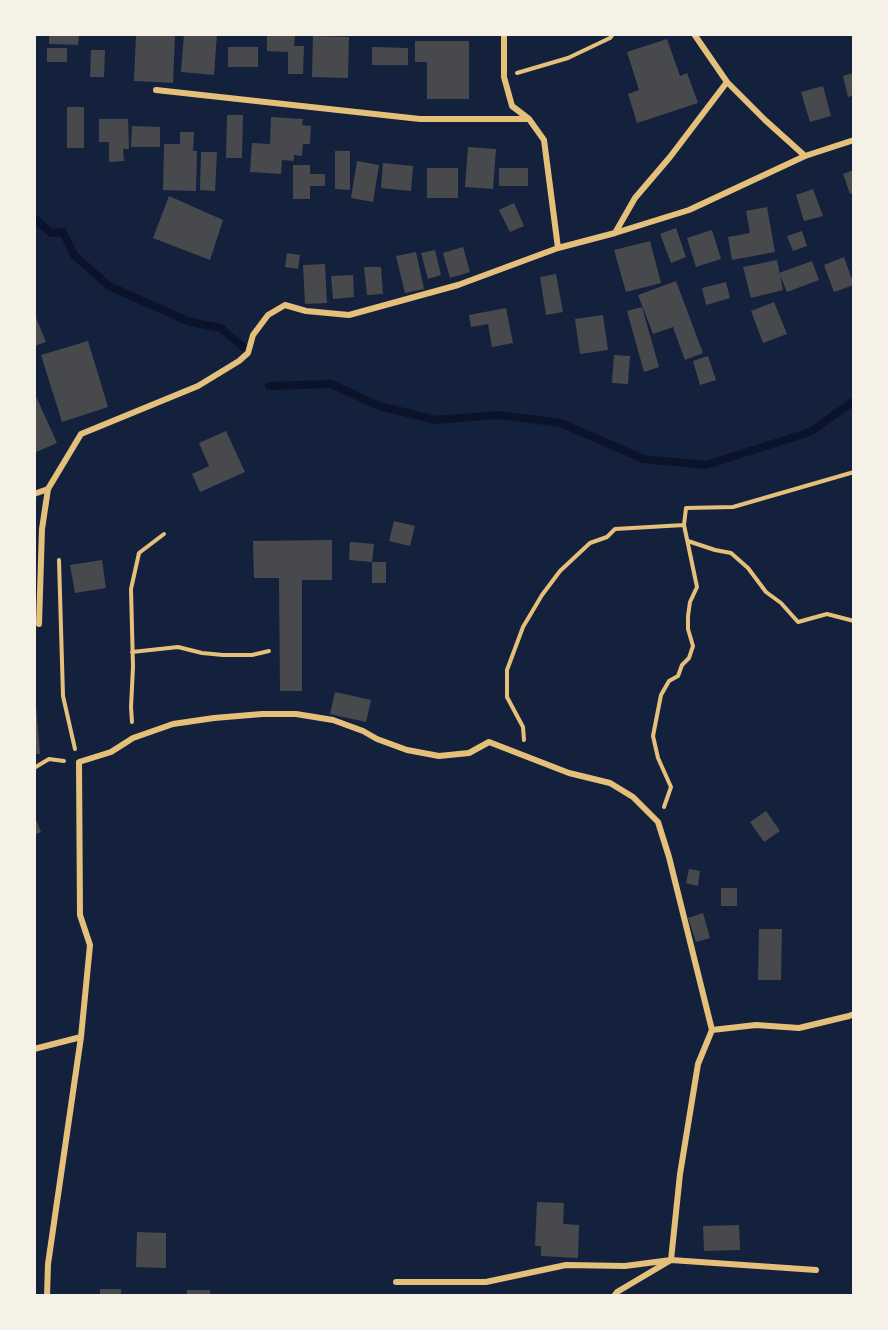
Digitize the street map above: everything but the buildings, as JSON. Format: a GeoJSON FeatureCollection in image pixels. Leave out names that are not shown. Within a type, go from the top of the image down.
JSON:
{"type":"FeatureCollection","features":[{"type":"Feature","properties":{"kind":"street"},"geometry":{"type":"LineString","coordinates":[[504,34],[504,77],[512,106],[529,119],[544,140],[558,248]]}},
{"type":"Feature","properties":{"kind":"street"},"geometry":{"type":"LineString","coordinates":[[693,34],[727,82],[805,156]]}},
{"type":"Feature","properties":{"kind":"street"},"geometry":{"type":"LineString","coordinates":[[615,233],[635,198],[670,157],[727,82]]}},
{"type":"Feature","properties":{"kind":"street"},"geometry":{"type":"LineString","coordinates":[[156,90],[420,118],[529,119]]}},
{"type":"Feature","properties":{"kind":"street"},"geometry":{"type":"LineString","coordinates":[[39,624],[42,530],[48,489],[81,434],[198,386],[239,361],[248,353],[253,335],[268,315],[285,305],[306,311],[349,315],[458,285],[558,248],[689,210],[805,156],[854,140]]}},
{"type":"Feature","properties":{"kind":"street"},"geometry":{"type":"LineString","coordinates":[[34,494],[48,489]]}},
{"type":"Feature","properties":{"kind":"street"},"geometry":{"type":"LineString","coordinates":[[47,1296],[48,1264],[81,1037],[90,945],[80,915],[79,762],[111,752],[134,738],[172,724],[262,714],[296,714],[333,720],[407,750],[439,756],[469,753],[489,742],[569,774],[610,783],[633,797],[658,822],[669,857],[712,1030],[698,1064],[680,1174],[670,1260]]}},
{"type":"Feature","properties":{"kind":"street"},"geometry":{"type":"LineString","coordinates":[[712,1030],[756,1025],[799,1028],[854,1014]]}},
{"type":"Feature","properties":{"kind":"street"},"geometry":{"type":"LineString","coordinates":[[34,1049],[81,1037]]}},
{"type":"Feature","properties":{"kind":"street"},"geometry":{"type":"LineString","coordinates":[[614,1296],[670,1260]]}},
{"type":"Feature","properties":{"kind":"street"},"geometry":{"type":"LineString","coordinates":[[396,1282],[486,1282],[566,1265],[625,1266],[670,1260],[816,1270]]}},
{"type":"Feature","properties":{"kind":"path"},"geometry":{"type":"LineString","coordinates":[[504,77],[568,58],[614,34]]}},
{"type":"Feature","properties":{"kind":"path"},"geometry":{"type":"LineString","coordinates":[[658,822],[670,787],[655,747],[653,736],[656,716],[661,695],[669,681],[678,676],[693,646],[688,629],[688,616],[690,602],[697,587],[684,525],[686,508],[733,507],[854,472]]}},
{"type":"Feature","properties":{"kind":"path"},"geometry":{"type":"LineString","coordinates":[[525,757],[523,727],[507,697],[507,670],[523,627],[542,595],[560,572],[590,543],[607,537],[615,529],[684,525]]}},
{"type":"Feature","properties":{"kind":"path"},"geometry":{"type":"LineString","coordinates":[[134,738],[131,707],[134,667],[131,589],[139,553],[164,534]]}},
{"type":"Feature","properties":{"kind":"path"},"geometry":{"type":"LineString","coordinates":[[687,540],[731,553],[748,568],[766,592],[781,603],[798,622],[826,614],[854,621]]}},
{"type":"Feature","properties":{"kind":"path"},"geometry":{"type":"LineString","coordinates":[[34,768],[49,759],[79,762],[63,696],[58,557]]}},
{"type":"Feature","properties":{"kind":"path"},"geometry":{"type":"LineString","coordinates":[[132,652],[178,647],[223,655],[252,655],[268,651]]}},
{"type":"Feature","properties":{"kind":"waterway"},"geometry":{"type":"LineString","coordinates":[[34,218],[51,233],[63,232],[74,255],[109,286],[190,322],[221,328],[243,347]]}},
{"type":"Feature","properties":{"kind":"waterway"},"geometry":{"type":"LineString","coordinates":[[269,386],[331,384],[379,406],[436,420],[498,415],[561,423],[643,459],[706,465],[810,432],[854,401]]}}]}
